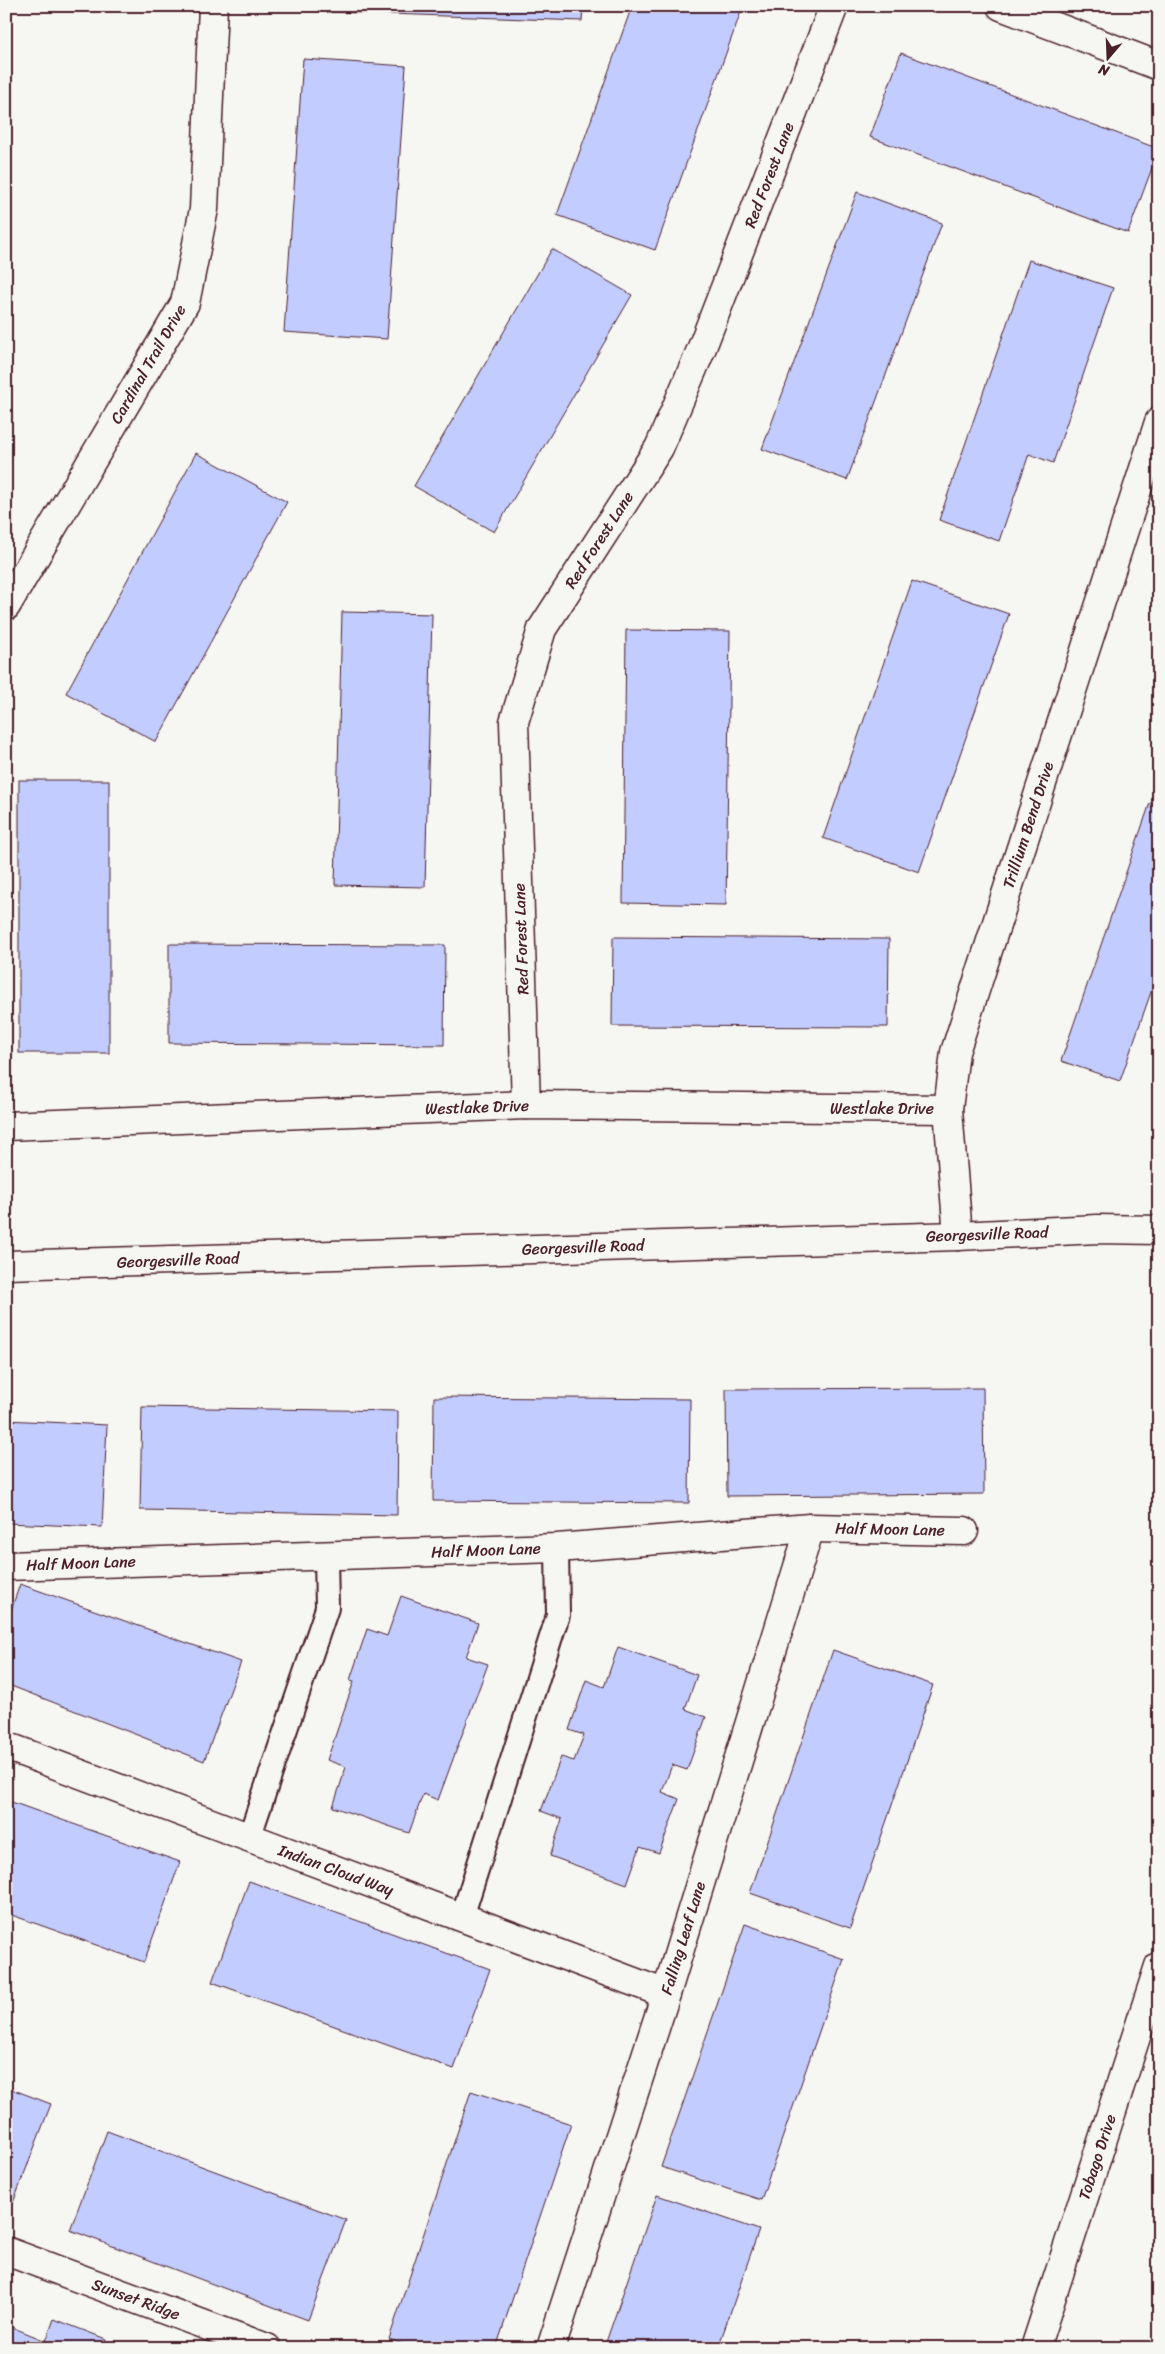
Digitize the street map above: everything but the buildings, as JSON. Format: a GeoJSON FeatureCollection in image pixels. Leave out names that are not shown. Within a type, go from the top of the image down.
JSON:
{"type":"FeatureCollection","features":[{"type":"Feature","properties":{"kind":"street","name":"Cardinal Trail Drive"},"geometry":{"type":"LineString","coordinates":[[6,606],[185,303],[204,209],[212,6]]}},
{"type":"Feature","properties":{"kind":"street","name":"Red Forest Lane"},"geometry":{"type":"LineString","coordinates":[[526,1105],[514,722],[542,629],[659,448],[701,350],[834,6]]}},
{"type":"Feature","properties":{"kind":"street"},"geometry":{"type":"LineString","coordinates":[[1001,6],[1159,66]]}},
{"type":"Feature","properties":{"kind":"street","name":"Trillium Bend Drive"},"geometry":{"type":"LineString","coordinates":[[958,1236],[948,1109],[955,1052],[1159,422]]}},
{"type":"Feature","properties":{"kind":"street","name":"Westlake Drive"},"geometry":{"type":"LineString","coordinates":[[6,1126],[526,1105],[948,1109]]}},
{"type":"Feature","properties":{"kind":"street","name":"Georgesville Road"},"geometry":{"type":"LineString","coordinates":[[6,1265],[958,1236],[1096,1229],[1159,1230]]}},
{"type":"Feature","properties":{"kind":"street","name":"Half Moon Lane"},"geometry":{"type":"LineString","coordinates":[[6,1566],[557,1548],[810,1528],[964,1531]]}},
{"type":"Feature","properties":{"kind":"street","name":"Falling Leaf Lane"},"geometry":{"type":"LineString","coordinates":[[552,2348],[666,1994],[810,1528]]}},
{"type":"Feature","properties":{"kind":"street","name":"Indian Cloud Way"},"geometry":{"type":"LineString","coordinates":[[6,1746],[666,1994]]}},
{"type":"Feature","properties":{"kind":"street","name":"Tobago Drive"},"geometry":{"type":"LineString","coordinates":[[1035,2348],[1159,1966]]}},
{"type":"Feature","properties":{"kind":"street","name":"Sunset Ridge"},"geometry":{"type":"LineString","coordinates":[[6,2251],[267,2348]]}},
{"type":"Feature","properties":{"kind":"lane"},"geometry":{"type":"LineString","coordinates":[[462,1917],[558,1615],[557,1548]]}},
{"type":"Feature","properties":{"kind":"lane"},"geometry":{"type":"LineString","coordinates":[[249,1838],[327,1608],[326,1556]]}}]}
